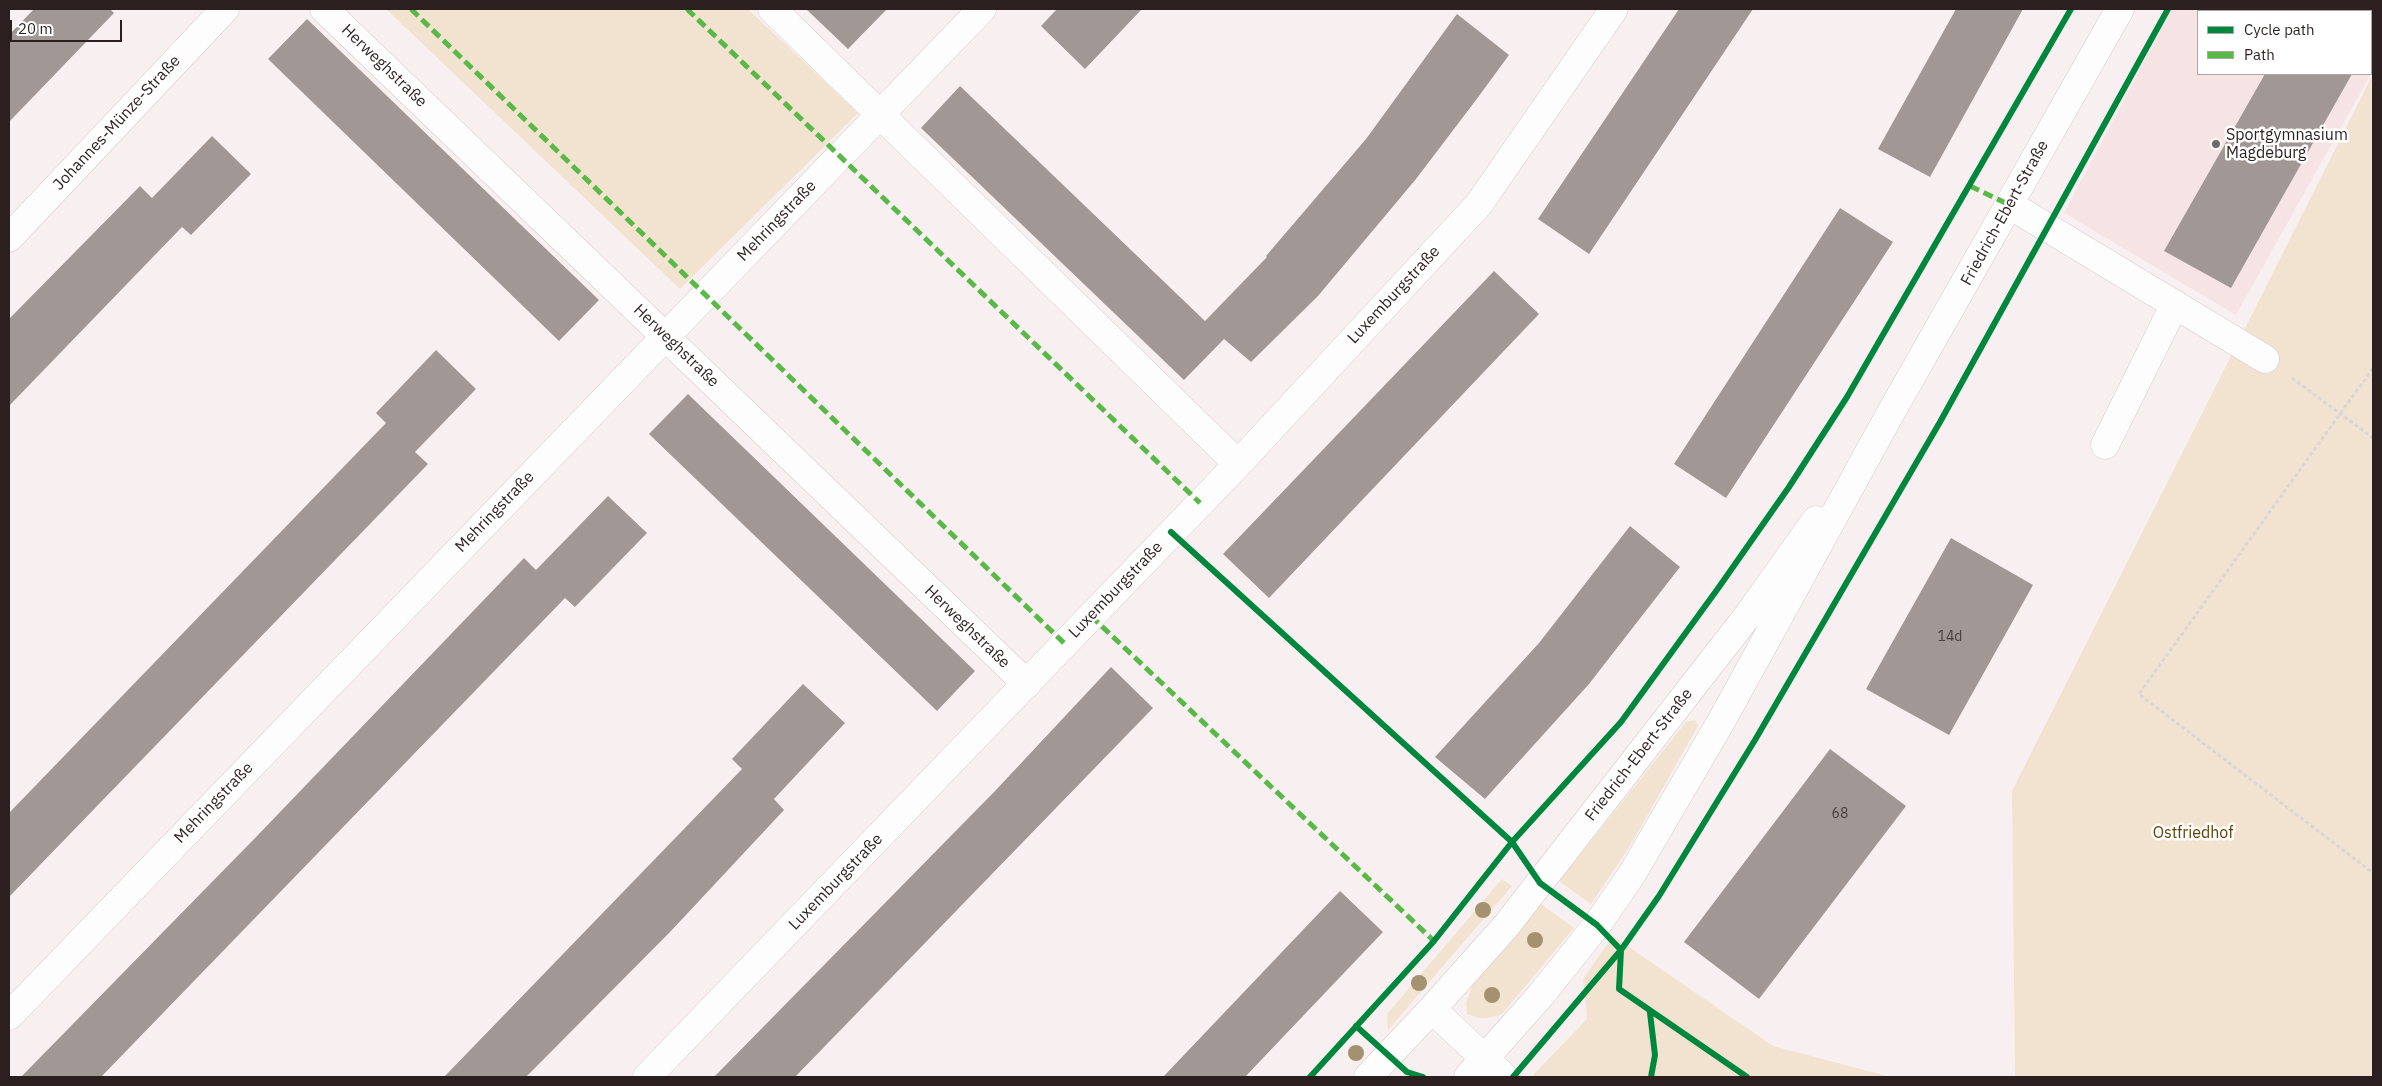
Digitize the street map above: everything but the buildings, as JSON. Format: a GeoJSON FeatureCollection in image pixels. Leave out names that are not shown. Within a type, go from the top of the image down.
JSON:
{"type":"FeatureCollection","features":[{"type":"Feature","properties":{"kind":"street","name":"Johannes-Münze-Straße"},"geometry":{"type":"LineString","coordinates":[[9,238],[225,9]]}},
{"type":"Feature","properties":{"kind":"street","name":"Herweghstraße"},"geometry":{"type":"LineString","coordinates":[[324,9],[666,335],[1027,684]]}},
{"type":"Feature","properties":{"kind":"street"},"geometry":{"type":"LineString","coordinates":[[772,9],[1238,464]]}},
{"type":"Feature","properties":{"kind":"street","name":"Mehringstraße"},"geometry":{"type":"LineString","coordinates":[[9,1016],[982,9]]}},
{"type":"Feature","properties":{"kind":"street","name":"Luxemburgstraße"},"geometry":{"type":"LineString","coordinates":[[647,1077],[1238,464],[1479,204],[1614,9]]}},
{"type":"Feature","properties":{"kind":"street","name":"Friedrich-Ebert-Straße"},"geometry":{"type":"LineString","coordinates":[[1476,1068],[1540,996],[1598,925],[1632,874],[1722,720],[1889,416],[2120,9]]}},
{"type":"Feature","properties":{"kind":"street"},"geometry":{"type":"LineString","coordinates":[[2010,205],[2265,359]]}},
{"type":"Feature","properties":{"kind":"street"},"geometry":{"type":"LineString","coordinates":[[2105,445],[2175,304]]}},
{"type":"Feature","properties":{"kind":"street","name":"Friedrich-Ebert-Straße"},"geometry":{"type":"LineString","coordinates":[[1368,1077],[1506,926],[1743,622],[1889,416]]}},
{"type":"Feature","properties":{"kind":"street"},"geometry":{"type":"LineString","coordinates":[[1432,1009],[1476,1068],[1504,1077]]}},
{"type":"Feature","properties":{"kind":"path"},"geometry":{"type":"LineString","coordinates":[[2265,359],[2373,438]]}},
{"type":"Feature","properties":{"kind":"path"},"geometry":{"type":"LineString","coordinates":[[2373,368],[2139,694],[2373,873]]}},
{"type":"Feature","properties":{"kind":"shaded area","name":"Sportgymnasium Magdeburg"},"geometry":{"type":"Polygon","coordinates":[[[2172,9],[2373,9],[2372,72],[2372,10],[2197,10],[2197,75],[2370,75],[2236,315],[2064,213],[2172,9]]]}},
{"type":"Feature","properties":{"kind":"green space"},"geometry":{"type":"Polygon","coordinates":[[[386,9],[748,9],[858,113],[680,289],[386,9]]]}},
{"type":"Feature","properties":{"kind":"green space","name":"Ostfriedhof"},"geometry":{"type":"Polygon","coordinates":[[[2373,74],[2373,1077],[2015,1077],[2012,791],[2373,74]]]}},
{"type":"Feature","properties":{"kind":"green space"},"geometry":{"type":"Polygon","coordinates":[[[1695,720],[1698,726],[1630,846],[1591,904],[1559,881],[1686,722],[1695,720]]]}},
{"type":"Feature","properties":{"kind":"green space"},"geometry":{"type":"Polygon","coordinates":[[[1502,879],[1512,886],[1388,1030],[1387,1014],[1502,879]]]}},
{"type":"Feature","properties":{"kind":"green space"},"geometry":{"type":"Polygon","coordinates":[[[1541,904],[1574,928],[1502,1014],[1485,1018],[1467,1014],[1466,1003],[1473,984],[1541,904]]]}},
{"type":"Feature","properties":{"kind":"green space"},"geometry":{"type":"Polygon","coordinates":[[[1613,936],[1773,1046],[1891,1077],[1535,1077],[1533,1075],[1587,1019],[1583,979],[1613,936]]]}},
{"type":"Feature","properties":{"kind":"marked path"},"geometry":{"type":"LineString","coordinates":[[411,9],[1065,644]]}},
{"type":"Feature","properties":{"kind":"marked path"},"geometry":{"type":"LineString","coordinates":[[687,9],[1200,503]]}},
{"type":"Feature","properties":{"kind":"marked path"},"geometry":{"type":"LineString","coordinates":[[1970,186],[2010,205]]}},
{"type":"Feature","properties":{"kind":"marked path"},"geometry":{"type":"LineString","coordinates":[[1091,616],[1434,941]]}},
{"type":"Feature","properties":{"kind":"cycle path"},"geometry":{"type":"LineString","coordinates":[[1310,1077],[1434,941],[1512,842],[1621,722],[1719,587],[1789,487],[1847,397],[2071,9]]}},
{"type":"Feature","properties":{"kind":"cycle path"},"geometry":{"type":"LineString","coordinates":[[1513,1077],[1621,950],[1659,896],[1755,740],[1940,422],[2168,9]]}},
{"type":"Feature","properties":{"kind":"cycle path"},"geometry":{"type":"LineString","coordinates":[[1171,532],[1512,842],[1540,883],[1597,925],[1621,950],[1619,989],[1747,1077]]}},
{"type":"Feature","properties":{"kind":"cycle path"},"geometry":{"type":"LineString","coordinates":[[1650,1013],[1655,1055],[1651,1077]]}},
{"type":"Feature","properties":{"kind":"cycle path"},"geometry":{"type":"LineString","coordinates":[[1356,1026],[1407,1072],[1423,1077]]}},
{"type":"Feature","properties":{"kind":"place","name":"Sportgymnasium Magdeburg"},"geometry":{"type":"Point","coordinates":[2216,144]}}]}
